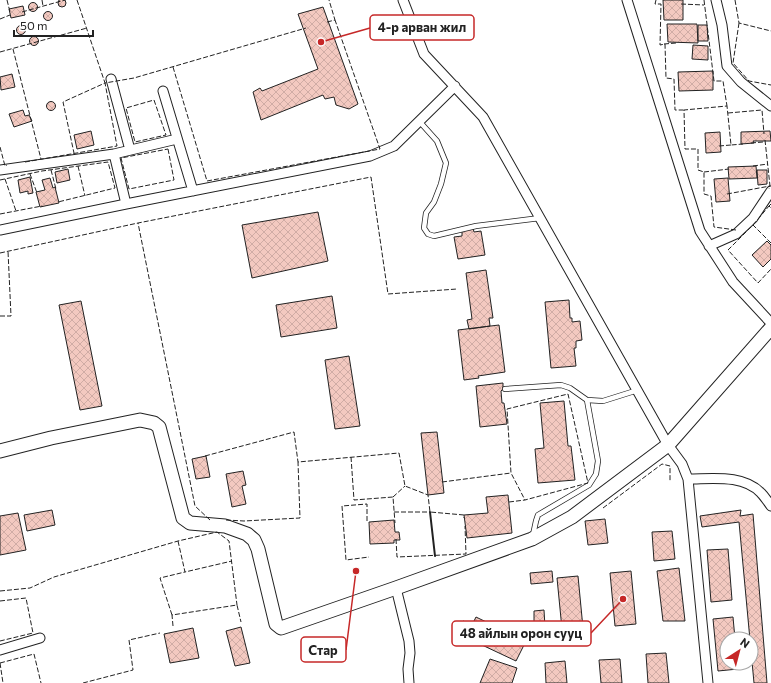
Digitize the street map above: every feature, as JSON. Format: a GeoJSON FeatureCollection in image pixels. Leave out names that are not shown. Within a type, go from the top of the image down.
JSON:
{"type":"FeatureCollection","features":[{"type":"Feature","properties":{"kind":"street"},"geometry":{"type":"LineString","coordinates":[[403,0],[424,54],[483,117],[668,444],[682,464],[688,479],[708,683]]}},
{"type":"Feature","properties":{"kind":"street"},"geometry":{"type":"LineString","coordinates":[[626,0],[700,231],[733,282],[771,323]]}},
{"type":"Feature","properties":{"kind":"street"},"geometry":{"type":"LineString","coordinates":[[716,0],[722,25],[727,66],[741,82],[771,106]]}},
{"type":"Feature","properties":{"kind":"street"},"geometry":{"type":"LineString","coordinates":[[111,79],[130,150]]}},
{"type":"Feature","properties":{"kind":"street"},"geometry":{"type":"LineString","coordinates":[[0,230],[370,156],[394,146],[455,86]]}},
{"type":"Feature","properties":{"kind":"street"},"geometry":{"type":"LineString","coordinates":[[163,91],[193,191]]}},
{"type":"Feature","properties":{"kind":"street"},"geometry":{"type":"LineString","coordinates":[[0,170],[114,154],[178,139]]}},
{"type":"Feature","properties":{"kind":"street"},"geometry":{"type":"LineString","coordinates":[[114,154],[126,204]]}},
{"type":"Feature","properties":{"kind":"street"},"geometry":{"type":"LineString","coordinates":[[709,246],[736,234],[753,218],[771,191]]}},
{"type":"Feature","properties":{"kind":"street"},"geometry":{"type":"LineString","coordinates":[[0,451],[51,438],[140,420],[154,423],[159,427],[183,518],[190,523],[225,526],[247,534],[254,540],[258,549],[276,624],[279,627],[396,588],[532,539],[572,516],[668,444],[771,328]]}},
{"type":"Feature","properties":{"kind":"street"},"geometry":{"type":"LineString","coordinates":[[688,479],[728,479],[747,483],[761,493],[771,506]]}},
{"type":"Feature","properties":{"kind":"street"},"geometry":{"type":"LineString","coordinates":[[396,588],[409,641],[409,683]]}},
{"type":"Feature","properties":{"kind":"street"},"geometry":{"type":"LineString","coordinates":[[0,650],[40,638]]}},
{"type":"Feature","properties":{"kind":"street"},"geometry":{"type":"LineString","coordinates":[[403,683],[408,669]]}},
{"type":"Feature","properties":{"kind":"lane"},"geometry":{"type":"LineString","coordinates":[[419,121],[436,141],[446,163],[441,184],[434,202],[426,213],[424,228],[428,234],[434,236],[476,226],[540,218]]}},
{"type":"Feature","properties":{"kind":"lane"},"geometry":{"type":"LineString","coordinates":[[505,389],[560,385],[570,388],[587,400],[603,400],[638,390]]}},
{"type":"Feature","properties":{"kind":"lane"},"geometry":{"type":"LineString","coordinates":[[532,539],[538,515],[588,485],[596,474],[598,461],[587,400]]}},
{"type":"Feature","properties":{"kind":"building"},"geometry":{"type":"Polygon","coordinates":[[[60,-1],[64,-1],[66,3],[64,7],[60,7],[58,5],[58,1],[60,-1]]]}},
{"type":"Feature","properties":{"kind":"building"},"geometry":{"type":"Polygon","coordinates":[[[663,0],[683,0],[683,20],[664,20],[663,0]]]}},
{"type":"Feature","properties":{"kind":"building"},"geometry":{"type":"Polygon","coordinates":[[[31,3],[35,3],[37,7],[35,11],[31,11],[29,9],[29,5],[31,3]]]}},
{"type":"Feature","properties":{"kind":"building"},"geometry":{"type":"Polygon","coordinates":[[[23,6],[25,15],[11,18],[9,9],[23,6]]]}},
{"type":"Feature","properties":{"kind":"building"},"geometry":{"type":"Polygon","coordinates":[[[323,7],[358,104],[349,109],[336,105],[334,97],[325,99],[323,95],[261,120],[253,92],[260,88],[262,91],[318,69],[298,14],[323,7]]]}},
{"type":"Feature","properties":{"kind":"building"},"geometry":{"type":"Polygon","coordinates":[[[46,12],[50,12],[52,16],[50,20],[46,20],[44,18],[44,14],[46,12]]]}},
{"type":"Feature","properties":{"kind":"building"},"geometry":{"type":"Polygon","coordinates":[[[667,24],[697,24],[698,43],[668,42],[667,24]]]}},
{"type":"Feature","properties":{"kind":"building"},"geometry":{"type":"Polygon","coordinates":[[[698,25],[707,25],[708,41],[698,41],[698,25]]]}},
{"type":"Feature","properties":{"kind":"building"},"geometry":{"type":"Polygon","coordinates":[[[19,26],[23,26],[25,30],[23,34],[19,34],[17,32],[17,28],[19,26]]]}},
{"type":"Feature","properties":{"kind":"building"},"geometry":{"type":"Polygon","coordinates":[[[32,37],[36,37],[38,41],[36,45],[32,45],[30,43],[30,39],[32,37]]]}},
{"type":"Feature","properties":{"kind":"building"},"geometry":{"type":"Polygon","coordinates":[[[693,45],[708,46],[708,60],[692,59],[693,45]]]}},
{"type":"Feature","properties":{"kind":"building"},"geometry":{"type":"Polygon","coordinates":[[[713,71],[713,90],[679,91],[678,72],[713,71]]]}},
{"type":"Feature","properties":{"kind":"building"},"geometry":{"type":"Polygon","coordinates":[[[12,74],[15,87],[1,90],[0,77],[12,74]]]}},
{"type":"Feature","properties":{"kind":"building"},"geometry":{"type":"Polygon","coordinates":[[[49,102],[53,102],[55,106],[53,110],[49,110],[47,108],[47,104],[49,102]]]}},
{"type":"Feature","properties":{"kind":"building"},"geometry":{"type":"Polygon","coordinates":[[[23,110],[25,116],[29,115],[32,121],[14,127],[9,114],[23,110]]]}},
{"type":"Feature","properties":{"kind":"building"},"geometry":{"type":"Polygon","coordinates":[[[91,131],[94,145],[77,149],[74,135],[91,131]]]}},
{"type":"Feature","properties":{"kind":"building"},"geometry":{"type":"Polygon","coordinates":[[[770,131],[771,141],[753,141],[754,143],[741,144],[741,132],[770,131]]]}},
{"type":"Feature","properties":{"kind":"building"},"geometry":{"type":"Polygon","coordinates":[[[720,132],[721,152],[706,153],[705,133],[720,132]]]}},
{"type":"Feature","properties":{"kind":"building"},"geometry":{"type":"Polygon","coordinates":[[[756,166],[757,178],[729,179],[728,167],[756,166]]]}},
{"type":"Feature","properties":{"kind":"building"},"geometry":{"type":"Polygon","coordinates":[[[68,169],[70,180],[57,183],[55,172],[68,169]]]}},
{"type":"Feature","properties":{"kind":"building"},"geometry":{"type":"Polygon","coordinates":[[[757,170],[767,170],[767,184],[758,185],[757,170]]]}},
{"type":"Feature","properties":{"kind":"building"},"geometry":{"type":"Polygon","coordinates":[[[30,177],[33,193],[28,194],[28,191],[20,193],[18,180],[30,177]]]}},
{"type":"Feature","properties":{"kind":"building"},"geometry":{"type":"Polygon","coordinates":[[[50,178],[53,188],[55,187],[59,203],[40,207],[36,192],[45,190],[42,180],[50,178]]]}},
{"type":"Feature","properties":{"kind":"building"},"geometry":{"type":"Polygon","coordinates":[[[728,178],[730,201],[716,202],[714,179],[728,178]]]}},
{"type":"Feature","properties":{"kind":"building"},"geometry":{"type":"Polygon","coordinates":[[[318,212],[328,261],[252,278],[242,225],[318,212]]]}},
{"type":"Feature","properties":{"kind":"building"},"geometry":{"type":"Polygon","coordinates":[[[473,228],[474,232],[481,231],[485,255],[458,259],[454,237],[462,236],[462,230],[473,228]]]}},
{"type":"Feature","properties":{"kind":"building"},"geometry":{"type":"Polygon","coordinates":[[[767,241],[771,245],[771,259],[763,267],[752,255],[767,241]]]}},
{"type":"Feature","properties":{"kind":"building"},"geometry":{"type":"Polygon","coordinates":[[[486,270],[493,318],[489,318],[490,326],[469,329],[467,320],[472,319],[466,273],[486,270]]]}},
{"type":"Feature","properties":{"kind":"building"},"geometry":{"type":"Polygon","coordinates":[[[332,296],[337,328],[281,337],[276,305],[332,296]]]}},
{"type":"Feature","properties":{"kind":"building"},"geometry":{"type":"Polygon","coordinates":[[[569,300],[570,318],[572,318],[572,322],[580,321],[582,340],[576,341],[576,348],[574,348],[576,366],[551,368],[545,302],[569,300]]]}},
{"type":"Feature","properties":{"kind":"building"},"geometry":{"type":"Polygon","coordinates":[[[81,301],[102,406],[80,410],[59,305],[81,301]]]}},
{"type":"Feature","properties":{"kind":"building"},"geometry":{"type":"Polygon","coordinates":[[[499,325],[505,372],[478,376],[479,378],[464,380],[458,330],[499,325]]]}},
{"type":"Feature","properties":{"kind":"building"},"geometry":{"type":"Polygon","coordinates":[[[349,356],[360,426],[335,429],[325,360],[349,356]]]}},
{"type":"Feature","properties":{"kind":"building"},"geometry":{"type":"Polygon","coordinates":[[[503,383],[503,389],[501,391],[502,403],[504,403],[507,424],[480,427],[476,386],[503,383]]]}},
{"type":"Feature","properties":{"kind":"building"},"geometry":{"type":"Polygon","coordinates":[[[564,401],[568,446],[571,446],[575,480],[538,483],[535,449],[544,448],[540,403],[564,401]]]}},
{"type":"Feature","properties":{"kind":"building"},"geometry":{"type":"Polygon","coordinates":[[[437,432],[444,493],[428,495],[421,433],[437,432]]]}},
{"type":"Feature","properties":{"kind":"building"},"geometry":{"type":"Polygon","coordinates":[[[206,456],[210,477],[196,479],[192,459],[206,456]]]}},
{"type":"Feature","properties":{"kind":"building"},"geometry":{"type":"Polygon","coordinates":[[[243,471],[246,485],[242,486],[246,504],[232,507],[226,474],[243,471]]]}},
{"type":"Feature","properties":{"kind":"building"},"geometry":{"type":"Polygon","coordinates":[[[508,495],[512,533],[467,538],[464,515],[488,513],[486,497],[508,495]]]}},
{"type":"Feature","properties":{"kind":"building"},"geometry":{"type":"Polygon","coordinates":[[[52,510],[55,525],[27,531],[24,515],[52,510]]]}},
{"type":"Feature","properties":{"kind":"building"},"geometry":{"type":"Polygon","coordinates":[[[741,510],[740,516],[753,514],[767,683],[754,683],[753,671],[759,671],[759,631],[749,631],[739,522],[702,527],[700,516],[741,510]]]}},
{"type":"Feature","properties":{"kind":"building"},"geometry":{"type":"Polygon","coordinates":[[[18,513],[26,550],[0,555],[0,516],[18,513]]]}},
{"type":"Feature","properties":{"kind":"building"},"geometry":{"type":"Polygon","coordinates":[[[605,519],[608,543],[588,545],[585,521],[605,519]]]}},
{"type":"Feature","properties":{"kind":"building"},"geometry":{"type":"Polygon","coordinates":[[[394,520],[395,532],[399,532],[400,540],[394,540],[394,543],[370,544],[369,522],[394,520]]]}},
{"type":"Feature","properties":{"kind":"building"},"geometry":{"type":"Polygon","coordinates":[[[672,531],[675,559],[654,561],[652,532],[672,531]]]}},
{"type":"Feature","properties":{"kind":"building"},"geometry":{"type":"Polygon","coordinates":[[[728,549],[732,600],[711,602],[707,550],[728,549]]]}},
{"type":"Feature","properties":{"kind":"building"},"geometry":{"type":"Polygon","coordinates":[[[679,568],[685,621],[663,621],[657,571],[679,568]]]}},
{"type":"Feature","properties":{"kind":"building"},"geometry":{"type":"Polygon","coordinates":[[[552,571],[553,582],[531,584],[530,573],[552,571]]]}},
{"type":"Feature","properties":{"kind":"building"},"geometry":{"type":"Polygon","coordinates":[[[631,571],[636,624],[615,626],[610,573],[631,571]]]}},
{"type":"Feature","properties":{"kind":"building"},"geometry":{"type":"Polygon","coordinates":[[[578,576],[583,628],[562,629],[557,578],[578,576]]]}},
{"type":"Feature","properties":{"kind":"building"},"geometry":{"type":"Polygon","coordinates":[[[544,610],[545,627],[534,627],[534,611],[544,610]]]}},
{"type":"Feature","properties":{"kind":"building"},"geometry":{"type":"Polygon","coordinates":[[[476,617],[513,635],[516,629],[529,635],[516,661],[465,637],[463,642],[455,639],[463,621],[472,625],[476,617]]]}},
{"type":"Feature","properties":{"kind":"building"},"geometry":{"type":"Polygon","coordinates":[[[733,617],[734,631],[719,631],[719,671],[718,671],[713,619],[733,617]]]}},
{"type":"Feature","properties":{"kind":"building"},"geometry":{"type":"Polygon","coordinates":[[[241,627],[250,663],[235,666],[226,631],[241,627]]]}},
{"type":"Feature","properties":{"kind":"building"},"geometry":{"type":"Polygon","coordinates":[[[193,628],[199,658],[170,663],[164,634],[193,628]]]}},
{"type":"Feature","properties":{"kind":"building"},"geometry":{"type":"Polygon","coordinates":[[[666,653],[669,683],[648,683],[646,654],[666,653]]]}},
{"type":"Feature","properties":{"kind":"building"},"geometry":{"type":"Polygon","coordinates":[[[490,659],[517,668],[512,683],[480,683],[490,659]]]}},
{"type":"Feature","properties":{"kind":"building"},"geometry":{"type":"Polygon","coordinates":[[[620,659],[622,683],[601,683],[599,660],[620,659]]]}},
{"type":"Feature","properties":{"kind":"building"},"geometry":{"type":"Polygon","coordinates":[[[565,661],[567,683],[546,683],[545,663],[565,661]]]}},
{"type":"Feature","properties":{"kind":"fence"},"geometry":{"type":"LineString","coordinates":[[7,0],[10,12]]}},
{"type":"Feature","properties":{"kind":"fence"},"geometry":{"type":"LineString","coordinates":[[42,0],[43,6]]}},
{"type":"Feature","properties":{"kind":"fence"},"geometry":{"type":"LineString","coordinates":[[22,12],[65,0]]}},
{"type":"Feature","properties":{"kind":"fence"},"geometry":{"type":"LineString","coordinates":[[77,0],[105,83],[134,78],[306,28]]}},
{"type":"Feature","properties":{"kind":"fence"},"geometry":{"type":"LineString","coordinates":[[327,22],[335,20],[329,0]]}},
{"type":"Feature","properties":{"kind":"fence"},"geometry":{"type":"LineString","coordinates":[[656,0],[655,4],[661,4],[660,45],[665,44],[666,78],[674,79],[675,110],[684,110]]}},
{"type":"Feature","properties":{"kind":"fence"},"geometry":{"type":"LineString","coordinates":[[704,0],[714,81],[723,81],[727,106]]}},
{"type":"Feature","properties":{"kind":"fence"},"geometry":{"type":"LineString","coordinates":[[735,0],[739,23],[771,31]]}},
{"type":"Feature","properties":{"kind":"fence"},"geometry":{"type":"LineString","coordinates":[[681,4],[704,5]]}},
{"type":"Feature","properties":{"kind":"fence"},"geometry":{"type":"LineString","coordinates":[[0,19],[10,15]]}},
{"type":"Feature","properties":{"kind":"fence"},"geometry":{"type":"LineString","coordinates":[[173,67],[207,181],[380,149],[335,20]]}},
{"type":"Feature","properties":{"kind":"fence"},"geometry":{"type":"LineString","coordinates":[[739,23],[733,63],[749,81],[771,85]]}},
{"type":"Feature","properties":{"kind":"fence"},"geometry":{"type":"LineString","coordinates":[[0,52],[87,28]]}},
{"type":"Feature","properties":{"kind":"fence"},"geometry":{"type":"LineString","coordinates":[[664,44],[676,43]]}},
{"type":"Feature","properties":{"kind":"fence"},"geometry":{"type":"LineString","coordinates":[[13,49],[41,159]]}},
{"type":"Feature","properties":{"kind":"fence"},"geometry":{"type":"LineString","coordinates":[[25,162],[117,146],[105,83],[63,102],[74,153]]}},
{"type":"Feature","properties":{"kind":"fence"},"geometry":{"type":"LineString","coordinates":[[154,100],[166,135],[135,142],[126,108],[154,100]]}},
{"type":"Feature","properties":{"kind":"fence"},"geometry":{"type":"LineString","coordinates":[[736,230],[714,227],[711,196],[704,194],[704,172],[698,170],[698,149],[685,149],[684,110],[727,106],[731,145],[743,144]]}},
{"type":"Feature","properties":{"kind":"fence"},"geometry":{"type":"LineString","coordinates":[[728,113],[762,110],[764,134]]}},
{"type":"Feature","properties":{"kind":"fence"},"geometry":{"type":"LineString","coordinates":[[765,140],[770,186],[769,189]]}},
{"type":"Feature","properties":{"kind":"fence"},"geometry":{"type":"LineString","coordinates":[[751,143],[763,142]]}},
{"type":"Feature","properties":{"kind":"fence"},"geometry":{"type":"LineString","coordinates":[[719,146],[731,145]]}},
{"type":"Feature","properties":{"kind":"fence"},"geometry":{"type":"LineString","coordinates":[[0,147],[5,166],[7,165]]}},
{"type":"Feature","properties":{"kind":"fence"},"geometry":{"type":"LineString","coordinates":[[168,149],[174,180],[129,189],[121,158],[168,149]]}},
{"type":"Feature","properties":{"kind":"fence"},"geometry":{"type":"LineString","coordinates":[[0,180],[42,171],[108,162],[115,188],[58,202]]}},
{"type":"Feature","properties":{"kind":"fence"},"geometry":{"type":"LineString","coordinates":[[753,166],[768,164]]}},
{"type":"Feature","properties":{"kind":"fence"},"geometry":{"type":"LineString","coordinates":[[78,166],[85,196]]}},
{"type":"Feature","properties":{"kind":"fence"},"geometry":{"type":"LineString","coordinates":[[704,172],[729,169]]}},
{"type":"Feature","properties":{"kind":"fence"},"geometry":{"type":"LineString","coordinates":[[51,170],[56,189]]}},
{"type":"Feature","properties":{"kind":"fence"},"geometry":{"type":"LineString","coordinates":[[30,174],[37,193]]}},
{"type":"Feature","properties":{"kind":"fence"},"geometry":{"type":"LineString","coordinates":[[210,520],[195,506],[138,223],[371,177],[388,294],[457,289]]}},
{"type":"Feature","properties":{"kind":"fence"},"geometry":{"type":"LineString","coordinates":[[5,179],[16,211]]}},
{"type":"Feature","properties":{"kind":"fence"},"geometry":{"type":"LineString","coordinates":[[727,194],[770,186]]}},
{"type":"Feature","properties":{"kind":"fence"},"geometry":{"type":"LineString","coordinates":[[771,204],[769,206],[771,208]]}},
{"type":"Feature","properties":{"kind":"fence"},"geometry":{"type":"LineString","coordinates":[[0,214],[42,206]]}},
{"type":"Feature","properties":{"kind":"fence"},"geometry":{"type":"LineString","coordinates":[[753,225],[769,206]]}},
{"type":"Feature","properties":{"kind":"fence"},"geometry":{"type":"LineString","coordinates":[[0,253],[138,223]]}},
{"type":"Feature","properties":{"kind":"fence"},"geometry":{"type":"LineString","coordinates":[[771,243],[753,225],[728,250],[758,283],[771,269]]}},
{"type":"Feature","properties":{"kind":"fence"},"geometry":{"type":"LineString","coordinates":[[0,316],[11,316],[8,251]]}},
{"type":"Feature","properties":{"kind":"fence"},"geometry":{"type":"LineString","coordinates":[[509,502],[525,500],[588,483],[568,394],[507,409],[511,473],[525,500]]}},
{"type":"Feature","properties":{"kind":"fence"},"geometry":{"type":"LineString","coordinates":[[205,456],[294,432],[298,462]]}},
{"type":"Feature","properties":{"kind":"fence"},"geometry":{"type":"LineString","coordinates":[[226,520],[244,521],[300,518],[298,462],[399,453],[405,486],[428,495],[430,512],[464,515],[464,518]]}},
{"type":"Feature","properties":{"kind":"fence"},"geometry":{"type":"LineString","coordinates":[[351,457],[354,500],[393,497],[395,523]]}},
{"type":"Feature","properties":{"kind":"fence"},"geometry":{"type":"LineString","coordinates":[[603,508],[662,464],[670,466],[670,481]]}},
{"type":"Feature","properties":{"kind":"fence"},"geometry":{"type":"LineString","coordinates":[[442,482],[511,473]]}},
{"type":"Feature","properties":{"kind":"fence"},"geometry":{"type":"LineString","coordinates":[[393,497],[405,486]]}},
{"type":"Feature","properties":{"kind":"fence"},"geometry":{"type":"LineString","coordinates":[[367,521],[367,504],[342,506],[346,560],[369,557]]}},
{"type":"Feature","properties":{"kind":"fence"},"geometry":{"type":"LineString","coordinates":[[394,512],[430,512]]}},
{"type":"Feature","properties":{"kind":"fence"},"geometry":{"type":"LineString","coordinates":[[396,539],[397,557],[466,554],[465,526]]}},
{"type":"Feature","properties":{"kind":"fence"},"geometry":{"type":"LineString","coordinates":[[0,591],[30,588],[54,577],[178,541],[217,532],[229,541],[237,605]]}},
{"type":"Feature","properties":{"kind":"fence"},"geometry":{"type":"LineString","coordinates":[[178,541],[185,572],[232,561]]}},
{"type":"Feature","properties":{"kind":"fence"},"geometry":{"type":"LineString","coordinates":[[172,615],[160,578],[185,572]]}},
{"type":"Feature","properties":{"kind":"fence"},"geometry":{"type":"LineString","coordinates":[[0,601],[26,598],[33,633],[0,641]]}},
{"type":"Feature","properties":{"kind":"fence"},"geometry":{"type":"LineString","coordinates":[[173,626],[172,615],[237,605],[241,622]]}},
{"type":"Feature","properties":{"kind":"fence"},"geometry":{"type":"LineString","coordinates":[[83,683],[133,670],[129,640],[160,633]]}},
{"type":"Feature","properties":{"kind":"fence"},"geometry":{"type":"LineString","coordinates":[[0,663],[34,654],[41,683]]}},
{"type":"Feature","properties":{"kind":"fence"},"geometry":{"type":"LineString","coordinates":[[0,663],[3,683]]}},
{"type":"Feature","properties":{"kind":"wall"},"geometry":{"type":"LineString","coordinates":[[430,512],[435,556]]}},
{"type":"Feature","properties":{"kind":"place","name":"4-р арван жил"},"geometry":{"type":"Point","coordinates":[321,42]}},
{"type":"Feature","properties":{"kind":"place","name":"Стар"},"geometry":{"type":"Point","coordinates":[356,571]}},
{"type":"Feature","properties":{"kind":"place","name":"48 айлын орон сууц"},"geometry":{"type":"Point","coordinates":[623,599]}}]}
